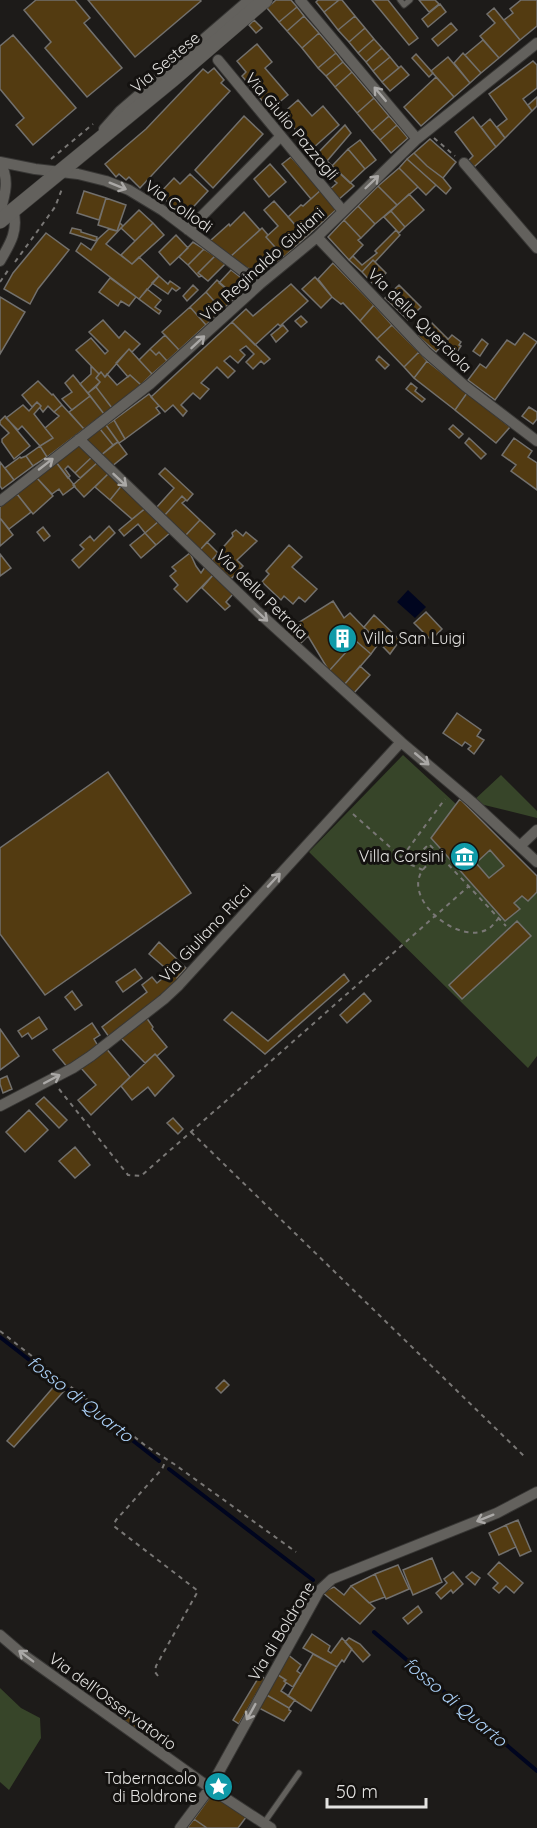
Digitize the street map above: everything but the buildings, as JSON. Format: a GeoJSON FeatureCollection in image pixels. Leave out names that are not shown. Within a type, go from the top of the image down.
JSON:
{"type":"FeatureCollection","features":[{"type":"Feature","properties":{"kind":"main road","name":"Via Sestese"},"geometry":{"type":"LineString","coordinates":[[0,220],[7,211],[62,172],[265,0]]}},
{"type":"Feature","properties":{"kind":"street","name":"Via Sestese"},"geometry":{"type":"LineString","coordinates":[[87,151],[120,111],[249,0]]}},
{"type":"Feature","properties":{"kind":"street"},"geometry":{"type":"LineString","coordinates":[[300,0],[417,139]]}},
{"type":"Feature","properties":{"kind":"street","name":"Via Reginaldo Giuliani"},"geometry":{"type":"LineString","coordinates":[[0,501],[150,384],[260,284],[317,237],[417,139],[537,43]]}},
{"type":"Feature","properties":{"kind":"street","name":"Via Giulio Pazzagli"},"geometry":{"type":"LineString","coordinates":[[218,60],[343,211]]}},
{"type":"Feature","properties":{"kind":"street"},"geometry":{"type":"LineString","coordinates":[[188,230],[281,136]]}},
{"type":"Feature","properties":{"kind":"street","name":"Via Collodi"},"geometry":{"type":"LineString","coordinates":[[0,162],[98,179],[129,190],[152,203],[260,284]]}},
{"type":"Feature","properties":{"kind":"street","name":"Via Collodi"},"geometry":{"type":"LineString","coordinates":[[0,162],[6,183],[7,211],[16,221],[14,234],[0,261]]}},
{"type":"Feature","properties":{"kind":"street"},"geometry":{"type":"LineString","coordinates":[[464,163],[537,248]]}},
{"type":"Feature","properties":{"kind":"street","name":"Via della Querciola"},"geometry":{"type":"LineString","coordinates":[[317,237],[426,352],[465,386],[537,441]]}},
{"type":"Feature","properties":{"kind":"street","name":"Via della Petraia"},"geometry":{"type":"LineString","coordinates":[[79,439],[258,612],[537,862]]}},
{"type":"Feature","properties":{"kind":"street","name":"Via Giuliano Ricci"},"geometry":{"type":"LineString","coordinates":[[0,1106],[91,1056],[164,999],[401,742]]}},
{"type":"Feature","properties":{"kind":"street"},"geometry":{"type":"LineString","coordinates":[[520,846],[537,830]]}},
{"type":"Feature","properties":{"kind":"street","name":"Via di Boldrone"},"geometry":{"type":"LineString","coordinates":[[180,1828],[210,1788],[319,1591],[332,1579],[497,1514],[537,1492]]}},
{"type":"Feature","properties":{"kind":"street","name":"Via dell'Osservatorio"},"geometry":{"type":"LineString","coordinates":[[0,1635],[21,1653],[210,1788],[268,1826]]}},
{"type":"Feature","properties":{"kind":"lane"},"geometry":{"type":"LineString","coordinates":[[400,0],[404,5],[410,0]]}},
{"type":"Feature","properties":{"kind":"lane"},"geometry":{"type":"LineString","coordinates":[[268,1826],[299,1773]]}},
{"type":"Feature","properties":{"kind":"path"},"geometry":{"type":"LineString","coordinates":[[432,136],[464,163]]}},
{"type":"Feature","properties":{"kind":"path"},"geometry":{"type":"LineString","coordinates":[[0,282],[55,207],[63,189]]}},
{"type":"Feature","properties":{"kind":"path"},"geometry":{"type":"LineString","coordinates":[[402,857],[445,799]]}},
{"type":"Feature","properties":{"kind":"path"},"geometry":{"type":"LineString","coordinates":[[353,813],[409,864],[423,870]]}},
{"type":"Feature","properties":{"kind":"path"},"geometry":{"type":"LineString","coordinates":[[409,864],[429,844],[506,926]]}},
{"type":"Feature","properties":{"kind":"path"},"geometry":{"type":"LineString","coordinates":[[440,855],[421,872],[418,886],[422,901],[435,916],[455,930],[470,932],[488,929],[499,918]]}},
{"type":"Feature","properties":{"kind":"path"},"geometry":{"type":"LineString","coordinates":[[51,1080],[128,1175],[141,1176],[469,886]]}},
{"type":"Feature","properties":{"kind":"path"},"geometry":{"type":"LineString","coordinates":[[191,1132],[525,1457]]}},
{"type":"Feature","properties":{"kind":"path"},"geometry":{"type":"LineString","coordinates":[[0,1331],[166,1460],[296,1552]]}},
{"type":"Feature","properties":{"kind":"path"},"geometry":{"type":"LineString","coordinates":[[158,1676],[155,1672],[156,1666],[198,1591],[114,1524],[162,1469],[166,1460]]}},
{"type":"Feature","properties":{"kind":"green space"},"geometry":{"type":"Polygon","coordinates":[[[403,755],[537,879],[537,1056],[528,1068],[309,852],[403,755]]]}},
{"type":"Feature","properties":{"kind":"green space"},"geometry":{"type":"Polygon","coordinates":[[[501,775],[537,811],[537,818],[472,802],[501,775]]]}},
{"type":"Feature","properties":{"kind":"green space"},"geometry":{"type":"Polygon","coordinates":[[[0,1688],[21,1708],[40,1718],[41,1738],[9,1790],[0,1782],[0,1688]]]}},
{"type":"Feature","properties":{"kind":"water"},"geometry":{"type":"Polygon","coordinates":[[[408,590],[426,607],[415,618],[397,602],[408,590]]]}},
{"type":"Feature","properties":{"kind":"waterway","name":"fosso di Quarto"},"geometry":{"type":"LineString","coordinates":[[0,1337],[159,1461]]}},
{"type":"Feature","properties":{"kind":"waterway","name":"fosso di Quarto"},"geometry":{"type":"LineString","coordinates":[[169,1469],[313,1580]]}},
{"type":"Feature","properties":{"kind":"waterway","name":"fosso di Quarto"},"geometry":{"type":"LineString","coordinates":[[374,1632],[537,1771]]}},
{"type":"Feature","properties":{"kind":"place","name":"Villa San Luigi"},"geometry":{"type":"Point","coordinates":[342,638]}},
{"type":"Feature","properties":{"kind":"place","name":"Villa Corsini"},"geometry":{"type":"Point","coordinates":[465,856]}},
{"type":"Feature","properties":{"kind":"place","name":"Tabernacolo di Boldrone"},"geometry":{"type":"Point","coordinates":[218,1787]}}]}
